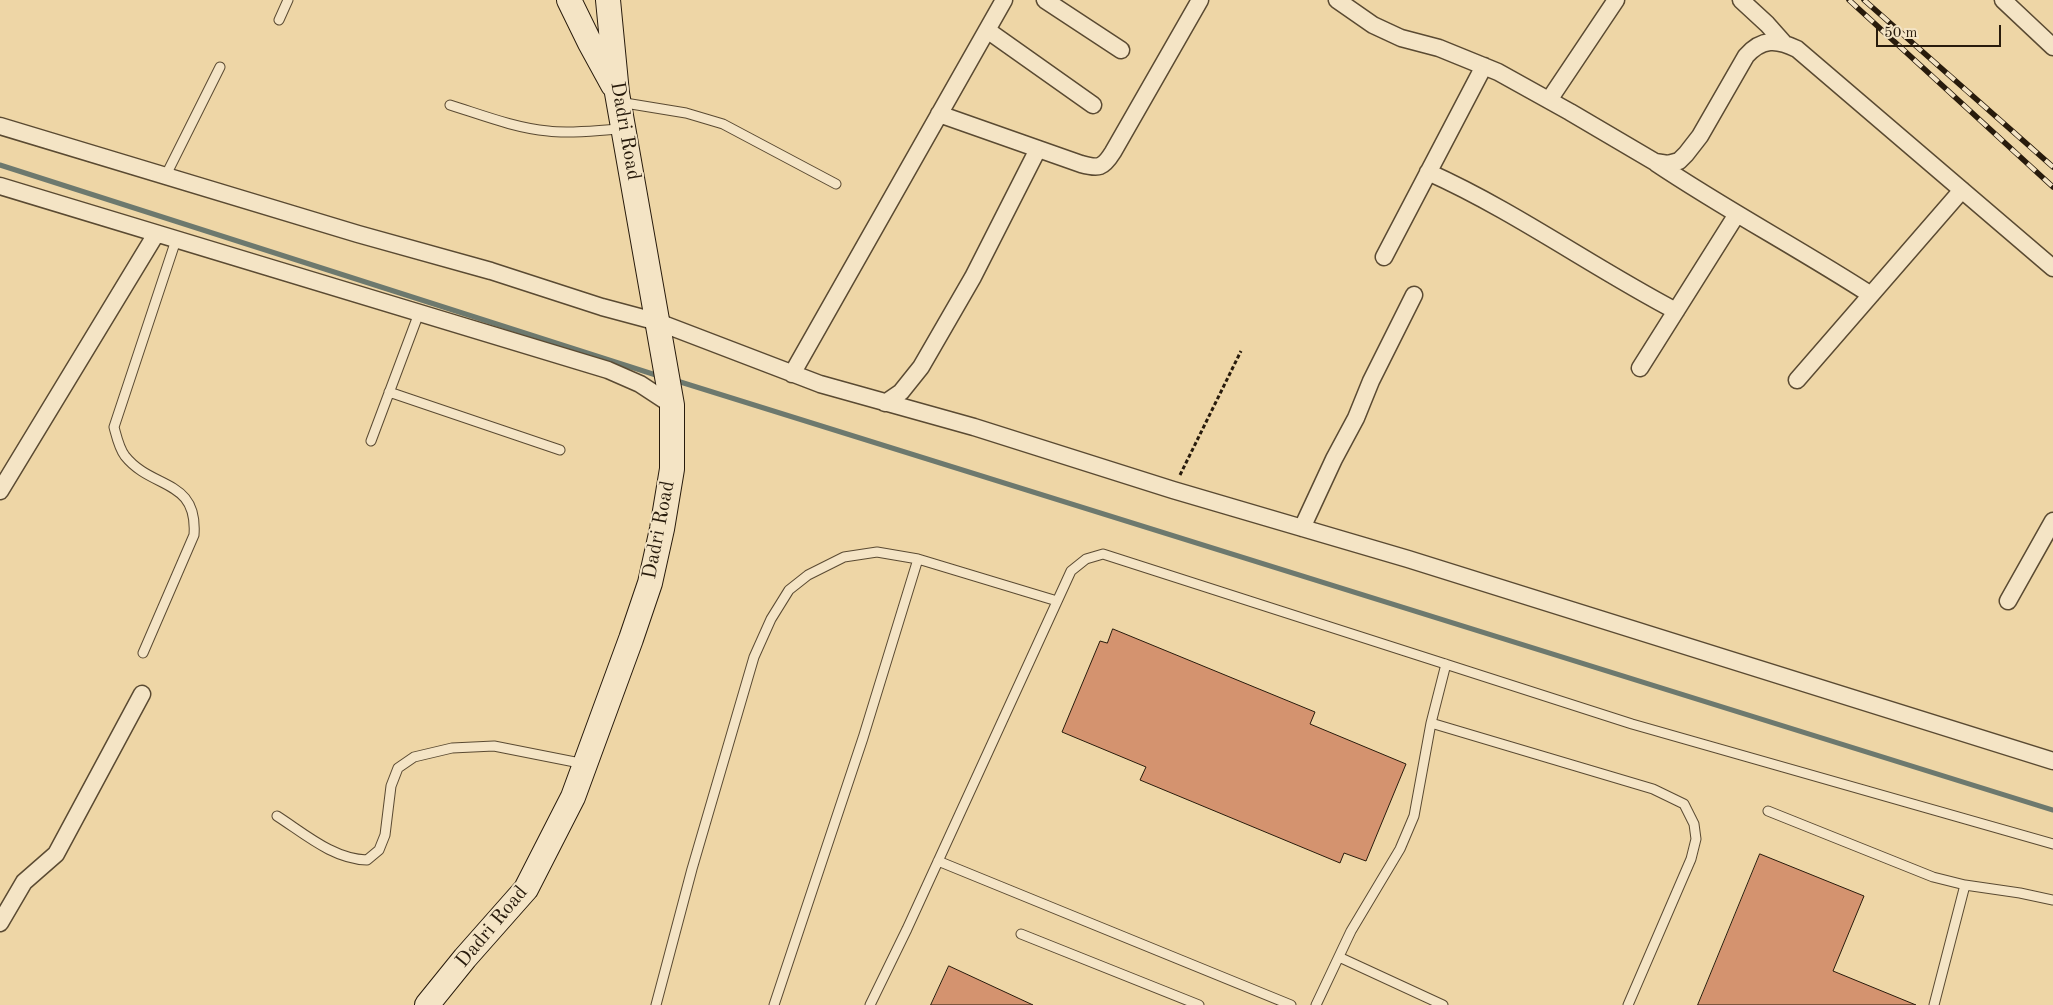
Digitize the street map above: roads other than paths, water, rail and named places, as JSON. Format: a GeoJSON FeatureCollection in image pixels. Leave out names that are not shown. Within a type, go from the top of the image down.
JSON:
{"type":"FeatureCollection","features":[{"type":"Feature","properties":{"kind":"main road"},"geometry":{"type":"LineString","coordinates":[[569,0],[618,97]]}},
{"type":"Feature","properties":{"kind":"main road","name":"Dadri Road"},"geometry":{"type":"LineString","coordinates":[[427,1005],[465,958],[526,889],[573,797],[650,583],[662,529],[672,469],[671,394],[618,97],[608,0]]}},
{"type":"Feature","properties":{"kind":"street"},"geometry":{"type":"LineString","coordinates":[[792,374],[1004,0]]}},
{"type":"Feature","properties":{"kind":"street"},"geometry":{"type":"LineString","coordinates":[[1045,0],[1122,50]]}},
{"type":"Feature","properties":{"kind":"street"},"geometry":{"type":"LineString","coordinates":[[939,114],[1091,167],[1099,167],[1105,164],[1200,0]]}},
{"type":"Feature","properties":{"kind":"street"},"geometry":{"type":"LineString","coordinates":[[1337,0],[1373,25],[1401,38],[1439,48],[1484,66],[1549,100],[1655,162],[1737,214],[1814,258],[1871,295]]}},
{"type":"Feature","properties":{"kind":"street"},"geometry":{"type":"LineString","coordinates":[[1549,100],[1616,0]]}},
{"type":"Feature","properties":{"kind":"street"},"geometry":{"type":"LineString","coordinates":[[1741,0],[1783,42],[1797,49],[2053,268]]}},
{"type":"Feature","properties":{"kind":"street"},"geometry":{"type":"LineString","coordinates":[[2004,0],[2053,47]]}},
{"type":"Feature","properties":{"kind":"street"},"geometry":{"type":"LineString","coordinates":[[987,30],[1092,105]]}},
{"type":"Feature","properties":{"kind":"street"},"geometry":{"type":"LineString","coordinates":[[1655,162],[1668,164],[1679,161],[1686,154],[1700,136],[1746,56],[1752,49],[1760,44],[1783,42]]}},
{"type":"Feature","properties":{"kind":"street"},"geometry":{"type":"LineString","coordinates":[[1384,257],[1484,66]]}},
{"type":"Feature","properties":{"kind":"street"},"geometry":{"type":"LineString","coordinates":[[0,126],[165,177],[491,271],[659,327],[820,384],[974,428],[1173,490],[1408,559],[2053,761]]}},
{"type":"Feature","properties":{"kind":"street"},"geometry":{"type":"LineString","coordinates":[[885,402],[901,392],[921,367],[973,277],[1038,149]]}},
{"type":"Feature","properties":{"kind":"street"},"geometry":{"type":"LineString","coordinates":[[1428,172],[1463,188],[1513,215],[1629,286],[1676,311]]}},
{"type":"Feature","properties":{"kind":"street"},"geometry":{"type":"LineString","coordinates":[[0,186],[608,370],[640,384],[671,394]]}},
{"type":"Feature","properties":{"kind":"street"},"geometry":{"type":"LineString","coordinates":[[1797,380],[1962,190]]}},
{"type":"Feature","properties":{"kind":"street"},"geometry":{"type":"LineString","coordinates":[[1640,368],[1737,214]]}},
{"type":"Feature","properties":{"kind":"street"},"geometry":{"type":"LineString","coordinates":[[0,491],[156,234]]}},
{"type":"Feature","properties":{"kind":"street"},"geometry":{"type":"LineString","coordinates":[[1302,528],[1414,294]]}},
{"type":"Feature","properties":{"kind":"street"},"geometry":{"type":"LineString","coordinates":[[2008,601],[2053,521]]}},
{"type":"Feature","properties":{"kind":"street"},"geometry":{"type":"LineString","coordinates":[[0,923],[24,882],[56,854],[142,694]]}},
{"type":"Feature","properties":{"kind":"lane"},"geometry":{"type":"LineString","coordinates":[[279,20],[288,0]]}},
{"type":"Feature","properties":{"kind":"lane"},"geometry":{"type":"LineString","coordinates":[[165,177],[220,67]]}},
{"type":"Feature","properties":{"kind":"lane"},"geometry":{"type":"LineString","coordinates":[[618,97],[723,124],[836,184]]}},
{"type":"Feature","properties":{"kind":"lane"},"geometry":{"type":"LineString","coordinates":[[450,105],[495,119],[547,131],[624,129]]}},
{"type":"Feature","properties":{"kind":"lane"},"geometry":{"type":"LineString","coordinates":[[143,653],[194,535],[195,519],[192,507],[183,495],[138,469],[125,456],[118,444],[114,427],[176,240]]}},
{"type":"Feature","properties":{"kind":"lane"},"geometry":{"type":"LineString","coordinates":[[371,441],[419,313]]}},
{"type":"Feature","properties":{"kind":"lane"},"geometry":{"type":"LineString","coordinates":[[389,392],[560,450]]}},
{"type":"Feature","properties":{"kind":"lane"},"geometry":{"type":"LineString","coordinates":[[656,1005],[692,869],[754,657],[770,619],[789,590],[808,575],[844,558],[877,552],[918,559],[1057,601]]}},
{"type":"Feature","properties":{"kind":"lane"},"geometry":{"type":"LineString","coordinates":[[870,1005],[1071,571],[1086,559],[1103,554],[1632,724],[2053,844]]}},
{"type":"Feature","properties":{"kind":"lane"},"geometry":{"type":"LineString","coordinates":[[774,1005],[863,738],[918,559]]}},
{"type":"Feature","properties":{"kind":"lane"},"geometry":{"type":"LineString","coordinates":[[1316,1005],[1352,931],[1400,849],[1414,816],[1431,723],[1446,664]]}},
{"type":"Feature","properties":{"kind":"lane"},"geometry":{"type":"LineString","coordinates":[[1431,723],[1653,789],[1684,804],[1694,824],[1696,839],[1691,859],[1628,1005]]}},
{"type":"Feature","properties":{"kind":"lane"},"geometry":{"type":"LineString","coordinates":[[278,816],[335,853],[353,860],[367,860],[380,850],[385,835],[391,786],[398,768],[414,757],[452,748],[494,746],[586,764]]}},
{"type":"Feature","properties":{"kind":"lane"},"geometry":{"type":"LineString","coordinates":[[1768,811],[1933,877],[1965,885],[2053,900]]}},
{"type":"Feature","properties":{"kind":"lane"},"geometry":{"type":"LineString","coordinates":[[938,861],[1291,1005]]}},
{"type":"Feature","properties":{"kind":"lane"},"geometry":{"type":"LineString","coordinates":[[1934,1005],[1965,885]]}},
{"type":"Feature","properties":{"kind":"lane"},"geometry":{"type":"LineString","coordinates":[[1021,934],[1199,1005]]}},
{"type":"Feature","properties":{"kind":"lane"},"geometry":{"type":"LineString","coordinates":[[1339,957],[1443,1005]]}},
{"type":"Feature","properties":{"kind":"waterway"},"geometry":{"type":"LineString","coordinates":[[0,165],[659,376]]}},
{"type":"Feature","properties":{"kind":"waterway"},"geometry":{"type":"LineString","coordinates":[[674,380],[2053,810]]}},
{"type":"Feature","properties":{"kind":"railway"},"geometry":{"type":"LineString","coordinates":[[1849,0],[2053,187]]}},
{"type":"Feature","properties":{"kind":"railway"},"geometry":{"type":"LineString","coordinates":[[1864,0],[2053,167]]}}]}
